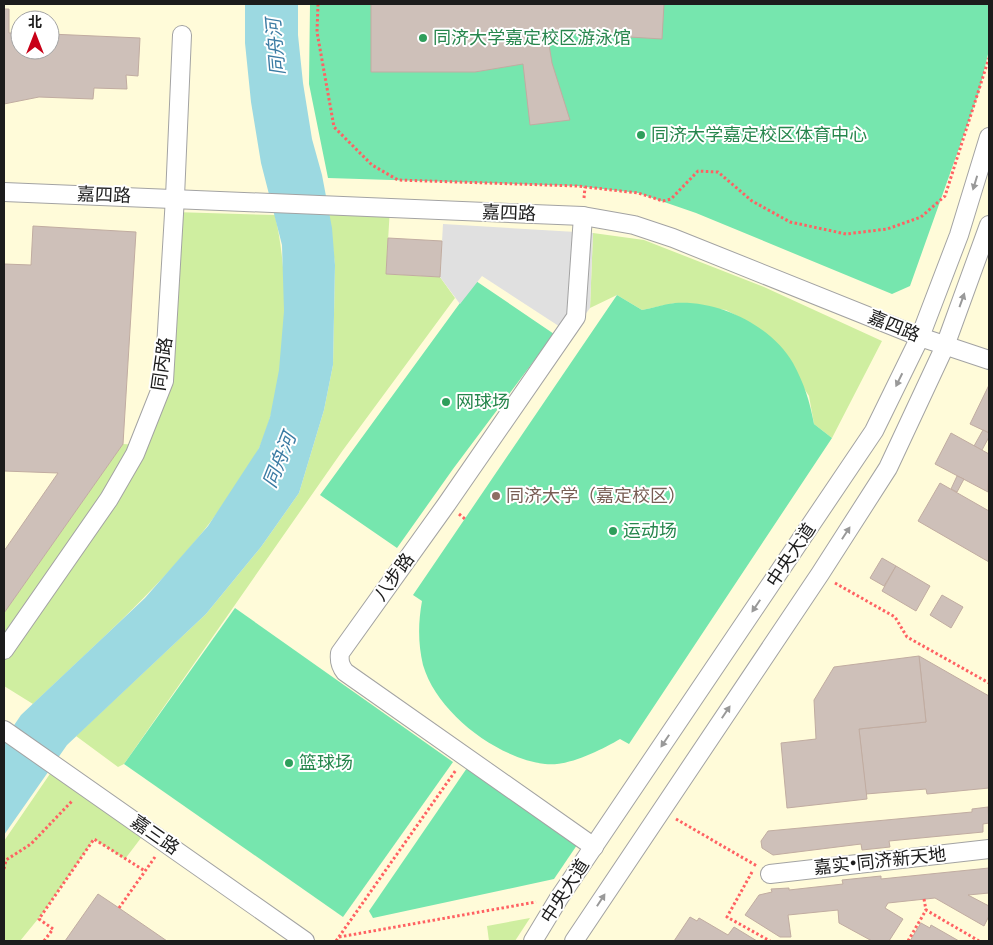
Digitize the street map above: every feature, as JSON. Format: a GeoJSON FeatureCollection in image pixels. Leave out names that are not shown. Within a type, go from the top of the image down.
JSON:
{"type":"FeatureCollection","features":[{"type":"Feature","properties":{"kind":"street","name":"同丙路"},"geometry":{"type":"LineString","coordinates":[[4,650],[109,500],[136,454],[164,381],[182,34]]}},
{"type":"Feature","properties":{"kind":"street","name":"中央大道"},"geometry":{"type":"LineString","coordinates":[[532,941],[559,898],[874,431],[920,337],[958,235],[989,137]]}},
{"type":"Feature","properties":{"kind":"street","name":"嘉四路"},"geometry":{"type":"LineString","coordinates":[[4,192],[175,197],[583,216],[634,225],[673,238],[920,337],[989,360]]}},
{"type":"Feature","properties":{"kind":"street","name":"八步路"},"geometry":{"type":"LineString","coordinates":[[583,216],[576,317],[451,498],[340,653],[340,664],[345,672],[594,847]]}},
{"type":"Feature","properties":{"kind":"street","name":"中央大道"},"geometry":{"type":"LineString","coordinates":[[574,941],[660,810],[820,574],[888,468],[946,346],[989,226]]}},
{"type":"Feature","properties":{"kind":"street","name":"嘉三路"},"geometry":{"type":"LineString","coordinates":[[4,730],[305,941]]}},
{"type":"Feature","properties":{"kind":"street","name":"嘉实•同济新天地"},"geometry":{"type":"LineString","coordinates":[[763,869],[989,849]]}},
{"type":"Feature","properties":{"kind":"path"},"geometry":{"type":"LineString","coordinates":[[318,4],[317,32],[334,127],[372,165],[398,180],[577,186],[638,193],[663,201],[671,199],[698,171],[718,172],[752,201],[790,222],[846,234],[887,229],[921,217],[946,196],[989,58]]}},
{"type":"Feature","properties":{"kind":"path"},"geometry":{"type":"LineString","coordinates":[[820,574],[895,617],[907,637],[989,683]]}},
{"type":"Feature","properties":{"kind":"path"},"geometry":{"type":"LineString","coordinates":[[336,941],[465,757]]}},
{"type":"Feature","properties":{"kind":"path"},"geometry":{"type":"LineString","coordinates":[[4,869],[6,860],[30,844],[85,786]]}},
{"type":"Feature","properties":{"kind":"path"},"geometry":{"type":"LineString","coordinates":[[660,810],[763,869],[727,917],[770,941]]}},
{"type":"Feature","properties":{"kind":"path"},"geometry":{"type":"LineString","coordinates":[[44,941],[53,929],[39,919],[94,838],[145,871]]}},
{"type":"Feature","properties":{"kind":"path"},"geometry":{"type":"LineString","coordinates":[[119,908],[165,842]]}},
{"type":"Feature","properties":{"kind":"path"},"geometry":{"type":"LineString","coordinates":[[339,937],[559,898]]}},
{"type":"Feature","properties":{"kind":"path"},"geometry":{"type":"LineString","coordinates":[[908,941],[926,910],[924,899]]}},
{"type":"Feature","properties":{"kind":"path"},"geometry":{"type":"LineString","coordinates":[[926,910],[979,941]]}},
{"type":"Feature","properties":{"kind":"shaded area","name":"同济大学（嘉定校区）"},"geometry":{"type":"Polygon","coordinates":[[[4,4],[989,4],[989,941],[4,941],[4,4]]]}},
{"type":"Feature","properties":{"kind":"shaded area"},"geometry":{"type":"Polygon","coordinates":[[[443,224],[593,233],[590,308],[571,334],[482,276],[460,304],[440,277],[443,224]]]}},
{"type":"Feature","properties":{"kind":"green space","name":"同济大学嘉定校区体育中心"},"geometry":{"type":"Polygon","coordinates":[[[310,4],[989,4],[989,50],[979,92],[910,286],[892,294],[696,213],[638,193],[577,186],[328,178],[309,84],[310,4]]]}},
{"type":"Feature","properties":{"kind":"green space"},"geometry":{"type":"Polygon","coordinates":[[[328,206],[390,208],[386,274],[440,277],[455,298],[343,450],[124,764],[118,767],[76,736],[206,614],[261,547],[299,493],[324,410],[333,365],[335,265],[328,206]]]}},
{"type":"Feature","properties":{"kind":"green space"},"geometry":{"type":"Polygon","coordinates":[[[174,212],[275,215],[280,242],[285,301],[281,362],[269,420],[260,446],[245,473],[207,527],[136,606],[33,704],[4,686],[4,613],[123,444],[139,445],[164,381],[174,212]]]}},
{"type":"Feature","properties":{"kind":"green space"},"geometry":{"type":"Polygon","coordinates":[[[593,233],[644,240],[764,287],[882,341],[832,438],[814,424],[809,396],[772,339],[752,324],[726,310],[675,303],[642,310],[617,295],[590,308],[593,233]]]}},
{"type":"Feature","properties":{"kind":"green space","name":"网球场"},"geometry":{"type":"Polygon","coordinates":[[[476,281],[554,334],[453,469],[397,548],[320,495],[476,281]]]}},
{"type":"Feature","properties":{"kind":"green space"},"geometry":{"type":"Polygon","coordinates":[[[617,295],[642,310],[675,303],[692,303],[708,306],[742,318],[757,327],[783,349],[793,363],[806,393],[814,424],[832,438],[629,744],[620,739],[594,753],[574,760],[564,763],[545,764],[508,753],[489,743],[455,716],[441,700],[430,683],[423,665],[419,633],[422,601],[413,595],[617,295]]]}},
{"type":"Feature","properties":{"kind":"green space","name":"篮球场"},"geometry":{"type":"Polygon","coordinates":[[[235,608],[453,762],[343,917],[124,764],[235,608]]]}},
{"type":"Feature","properties":{"kind":"green space"},"geometry":{"type":"Polygon","coordinates":[[[56,765],[147,830],[125,859],[94,839],[42,914],[20,941],[4,941],[4,841],[56,765]]]}},
{"type":"Feature","properties":{"kind":"green space"},"geometry":{"type":"Polygon","coordinates":[[[467,768],[577,845],[554,879],[373,918],[369,911],[467,768]]]}},
{"type":"Feature","properties":{"kind":"green space"},"geometry":{"type":"Polygon","coordinates":[[[530,918],[515,941],[489,941],[487,926],[530,918]]]}},
{"type":"Feature","properties":{"kind":"water","name":"同舟河"},"geometry":{"type":"Polygon","coordinates":[[[245,4],[298,4],[298,35],[303,83],[312,139],[322,175],[332,228],[335,265],[333,365],[324,410],[299,493],[261,547],[206,614],[67,745],[4,835],[4,740],[21,715],[145,598],[208,526],[259,448],[270,417],[279,370],[284,311],[282,245],[261,163],[251,102],[245,43],[245,4]]]}},
{"type":"Feature","properties":{"kind":"building"},"geometry":{"type":"Polygon","coordinates":[[[371,4],[664,4],[662,39],[547,32],[552,63],[570,120],[530,125],[523,64],[475,72],[371,72],[371,4]]]}},
{"type":"Feature","properties":{"kind":"building"},"geometry":{"type":"Polygon","coordinates":[[[4,9],[9,9],[10,60],[60,60],[60,34],[140,38],[138,76],[126,75],[127,89],[94,88],[93,99],[39,97],[4,104],[4,9]]]}},
{"type":"Feature","properties":{"kind":"building"},"geometry":{"type":"Polygon","coordinates":[[[33,226],[136,232],[123,444],[4,613],[4,551],[58,473],[4,471],[4,264],[31,265],[33,226]]]}},
{"type":"Feature","properties":{"kind":"building"},"geometry":{"type":"Polygon","coordinates":[[[388,238],[442,241],[440,277],[386,274],[388,238]]]}},
{"type":"Feature","properties":{"kind":"building"},"geometry":{"type":"Polygon","coordinates":[[[989,385],[989,433],[970,424],[989,385]]]}},
{"type":"Feature","properties":{"kind":"building"},"geometry":{"type":"Polygon","coordinates":[[[983,430],[989,433],[989,437],[982,450],[974,446],[983,430]]]}},
{"type":"Feature","properties":{"kind":"building"},"geometry":{"type":"Polygon","coordinates":[[[951,433],[989,454],[988,492],[935,464],[951,433]]]}},
{"type":"Feature","properties":{"kind":"building"},"geometry":{"type":"Polygon","coordinates":[[[957,476],[964,479],[957,492],[951,489],[957,476]]]}},
{"type":"Feature","properties":{"kind":"building"},"geometry":{"type":"Polygon","coordinates":[[[940,483],[989,511],[989,562],[918,521],[940,483]]]}},
{"type":"Feature","properties":{"kind":"building"},"geometry":{"type":"Polygon","coordinates":[[[882,558],[896,566],[884,586],[870,578],[882,558]]]}},
{"type":"Feature","properties":{"kind":"building"},"geometry":{"type":"Polygon","coordinates":[[[896,566],[930,586],[916,611],[882,591],[896,566]]]}},
{"type":"Feature","properties":{"kind":"building"},"geometry":{"type":"Polygon","coordinates":[[[942,595],[963,607],[951,628],[930,615],[942,595]]]}},
{"type":"Feature","properties":{"kind":"building"},"geometry":{"type":"Polygon","coordinates":[[[919,656],[989,696],[989,788],[927,794],[926,789],[866,794],[859,729],[926,722],[919,656]]]}},
{"type":"Feature","properties":{"kind":"building"},"geometry":{"type":"Polygon","coordinates":[[[919,656],[926,722],[859,729],[867,799],[787,808],[781,743],[816,739],[814,700],[834,667],[919,656]]]}},
{"type":"Feature","properties":{"kind":"building"},"geometry":{"type":"Polygon","coordinates":[[[988,807],[989,823],[983,824],[983,832],[889,841],[890,847],[862,850],[861,844],[773,855],[762,848],[761,841],[768,831],[972,812],[972,809],[988,807]]]}},
{"type":"Feature","properties":{"kind":"building"},"geometry":{"type":"Polygon","coordinates":[[[989,868],[989,893],[968,895],[989,906],[989,916],[984,926],[935,898],[888,903],[885,908],[903,919],[889,941],[872,941],[839,923],[838,910],[788,915],[791,937],[780,937],[745,915],[759,895],[772,892],[771,889],[789,888],[789,890],[843,884],[842,880],[881,876],[881,879],[989,868]]]}},
{"type":"Feature","properties":{"kind":"building"},"geometry":{"type":"Polygon","coordinates":[[[98,894],[119,908],[167,941],[65,941],[98,894]]]}},
{"type":"Feature","properties":{"kind":"building"},"geometry":{"type":"Polygon","coordinates":[[[690,917],[697,921],[699,918],[728,935],[734,927],[757,941],[674,941],[690,917]]]}},
{"type":"Feature","properties":{"kind":"building"},"geometry":{"type":"Polygon","coordinates":[[[921,923],[930,928],[931,925],[959,941],[910,941],[921,923]]]}},
{"type":"Feature","properties":{"kind":"place","name":"同济大学嘉定校区游泳馆"},"geometry":{"type":"Point","coordinates":[423,38]}},
{"type":"Feature","properties":{"kind":"place","name":"同济大学嘉定校区体育中心"},"geometry":{"type":"Point","coordinates":[641,135]}},
{"type":"Feature","properties":{"kind":"place","name":"网球场"},"geometry":{"type":"Point","coordinates":[446,402]}},
{"type":"Feature","properties":{"kind":"place","name":"同济大学（嘉定校区）"},"geometry":{"type":"Point","coordinates":[496,496]}},
{"type":"Feature","properties":{"kind":"place","name":"运动场"},"geometry":{"type":"Point","coordinates":[613,531]}},
{"type":"Feature","properties":{"kind":"place","name":"篮球场"},"geometry":{"type":"Point","coordinates":[289,763]}}]}
